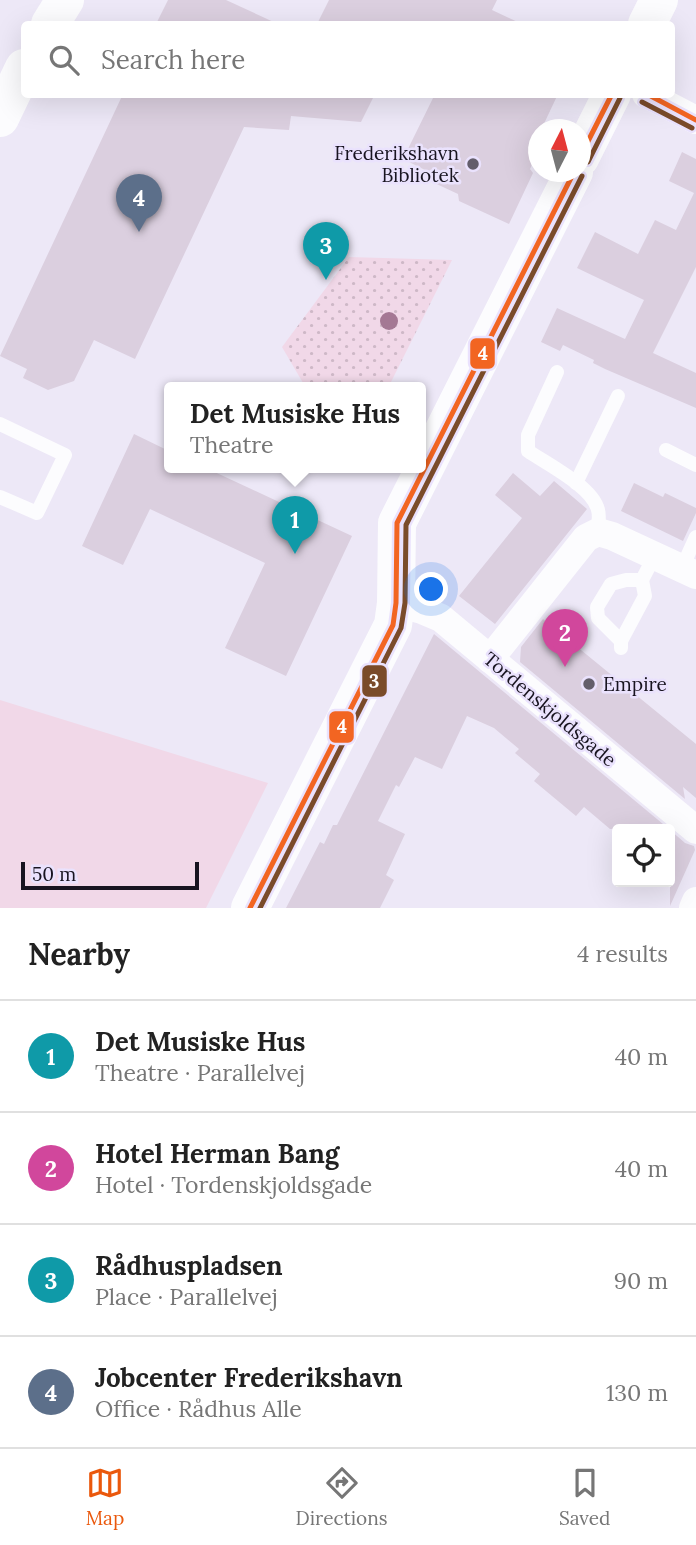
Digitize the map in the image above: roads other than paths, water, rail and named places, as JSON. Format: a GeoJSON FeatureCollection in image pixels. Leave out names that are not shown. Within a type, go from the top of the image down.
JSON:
{"type":"FeatureCollection","features":[{"type":"Feature","properties":{"kind":"street"},"geometry":{"type":"LineString","coordinates":[[52,21],[65,0]]}},
{"type":"Feature","properties":{"kind":"street"},"geometry":{"type":"LineString","coordinates":[[648,21],[659,0]]}},
{"type":"Feature","properties":{"kind":"street"},"geometry":{"type":"LineString","coordinates":[[0,118],[21,74]]}},
{"type":"Feature","properties":{"kind":"street"},"geometry":{"type":"LineString","coordinates":[[591,136],[610,98]]}},
{"type":"Feature","properties":{"kind":"street"},"geometry":{"type":"LineString","coordinates":[[654,98],[696,120]]}},
{"type":"Feature","properties":{"kind":"street"},"geometry":{"type":"LineString","coordinates":[[426,465],[569,182]]}},
{"type":"Feature","properties":{"kind":"street"},"geometry":{"type":"LineString","coordinates":[[250,908],[393,625],[396,603],[397,523],[422,473]]}},
{"type":"Feature","properties":{"kind":"street"},"geometry":{"type":"LineString","coordinates":[[490,659],[586,538],[598,532],[689,572]]}},
{"type":"Feature","properties":{"kind":"street","name":"Tordenskjoldsgade"},"geometry":{"type":"LineString","coordinates":[[396,603],[441,618],[696,830]]}},
{"type":"Feature","properties":{"kind":"street"},"geometry":{"type":"LineString","coordinates":[[693,908],[696,901]]}},
{"type":"Feature","properties":{"kind":"lane"},"geometry":{"type":"LineString","coordinates":[[557,372],[528,435],[528,451],[576,483],[589,495],[598,509],[598,532]]}},
{"type":"Feature","properties":{"kind":"lane"},"geometry":{"type":"LineString","coordinates":[[576,483],[618,396]]}},
{"type":"Feature","properties":{"kind":"lane"},"geometry":{"type":"LineString","coordinates":[[0,424],[65,455],[37,513],[0,496]]}},
{"type":"Feature","properties":{"kind":"lane"},"geometry":{"type":"LineString","coordinates":[[666,450],[696,465]]}},
{"type":"Feature","properties":{"kind":"lane"},"geometry":{"type":"LineString","coordinates":[[689,572],[696,537]]}},
{"type":"Feature","properties":{"kind":"lane"},"geometry":{"type":"LineString","coordinates":[[642,580],[611,584],[597,607],[598,618],[621,644],[645,596],[642,580],[655,555]]}},
{"type":"Feature","properties":{"kind":"place","name":"Frederikshavn Bibliotek"},"geometry":{"type":"Point","coordinates":[473,164]}},
{"type":"Feature","properties":{"kind":"place","name":"Jobcenter Frederikshavn"},"geometry":{"type":"Point","coordinates":[139,232]}},
{"type":"Feature","properties":{"kind":"place","name":"Rådhuspladsen"},"geometry":{"type":"Point","coordinates":[326,280]}},
{"type":"Feature","properties":{"kind":"place","name":"Det Musiske Hus"},"geometry":{"type":"Point","coordinates":[295,554]}},
{"type":"Feature","properties":{"kind":"place","name":"Hotel Herman Bang"},"geometry":{"type":"Point","coordinates":[565,667]}},
{"type":"Feature","properties":{"kind":"place","name":"Empire"},"geometry":{"type":"Point","coordinates":[589,684]}}]}
